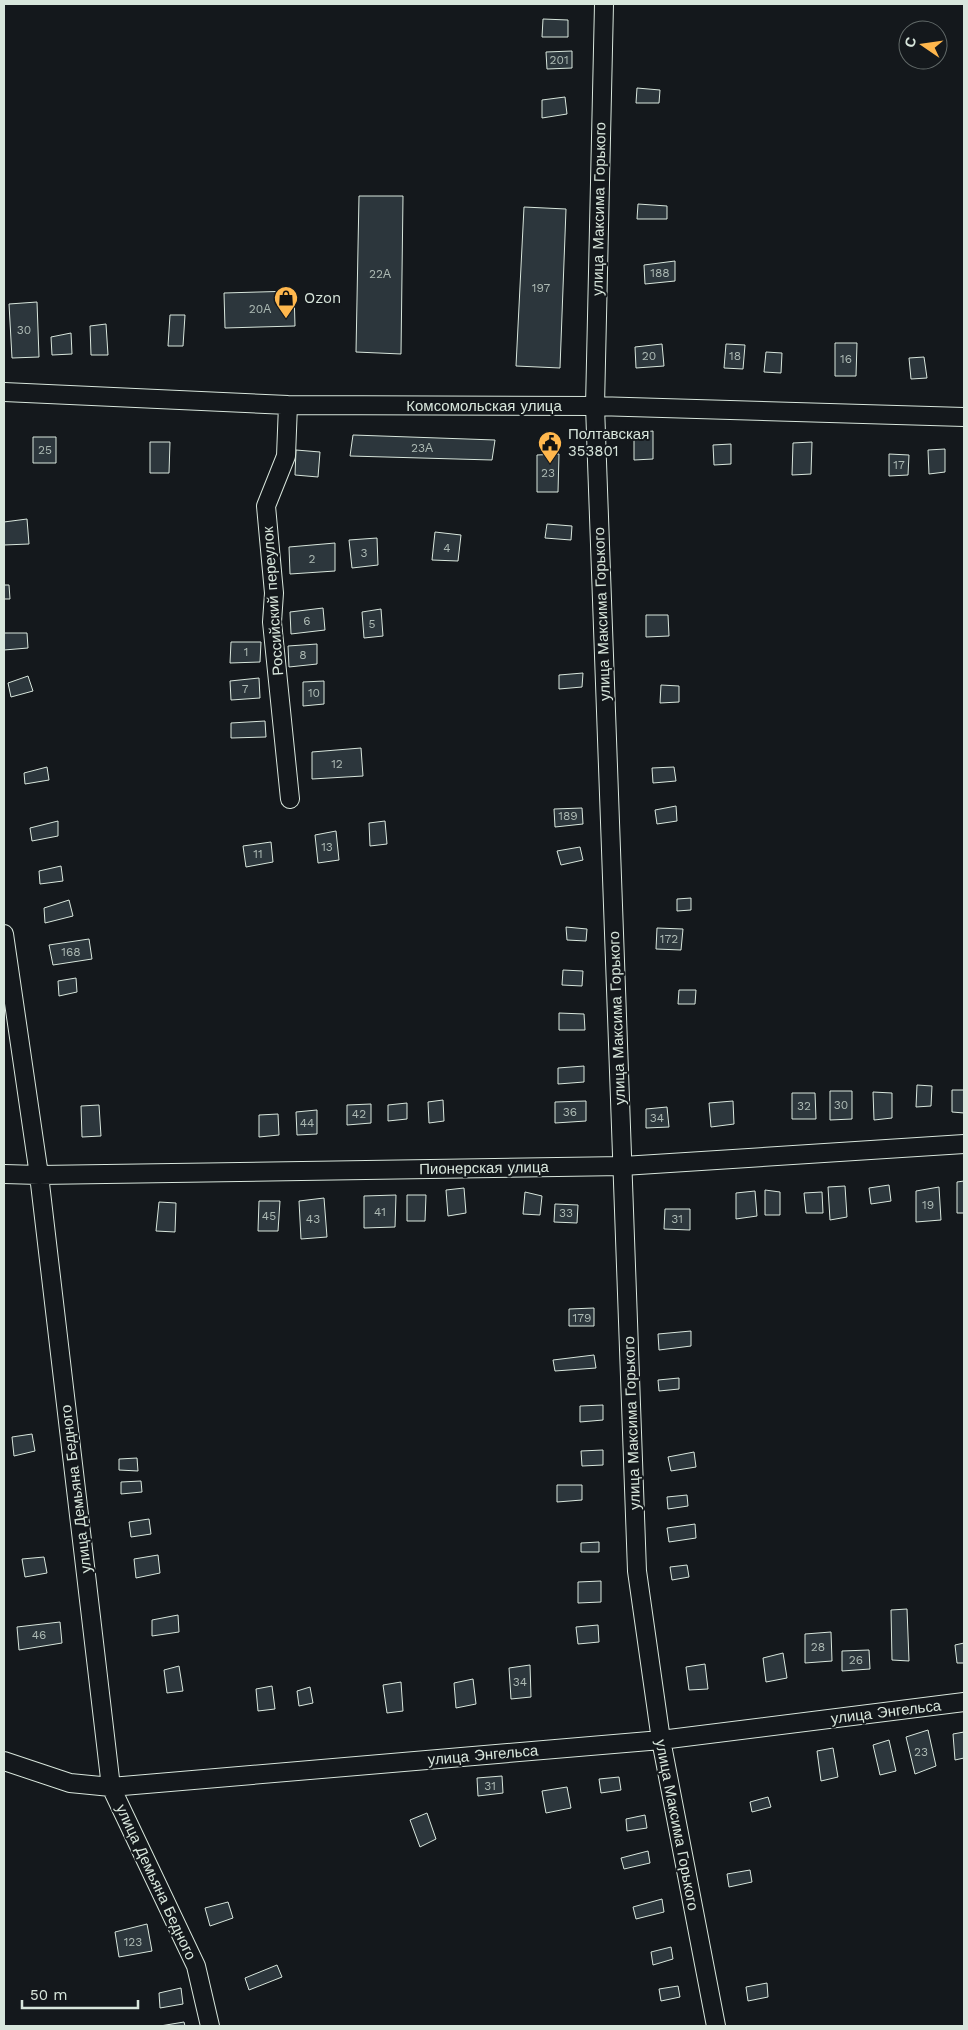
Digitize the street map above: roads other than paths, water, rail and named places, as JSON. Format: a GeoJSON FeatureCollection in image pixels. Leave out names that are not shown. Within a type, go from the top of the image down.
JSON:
{"type":"FeatureCollection","features":[{"type":"Feature","properties":{"kind":"street","name":"улица Максима Горького"},"geometry":{"type":"LineString","coordinates":[[604,4],[594,406],[637,1571],[661,1740],[716,2026]]}},
{"type":"Feature","properties":{"kind":"street","name":"Комсомольская улица"},"geometry":{"type":"LineString","coordinates":[[4,392],[288,406],[594,406],[964,417]]}},
{"type":"Feature","properties":{"kind":"street","name":"Российский переулок"},"geometry":{"type":"LineString","coordinates":[[288,406],[286,456],[266,506],[274,593],[272,622],[290,799]]}},
{"type":"Feature","properties":{"kind":"street","name":"улица Демьяна Бедного"},"geometry":{"type":"LineString","coordinates":[[4,934],[39,1176],[111,1787],[196,1966],[210,2026]]}},
{"type":"Feature","properties":{"kind":"street","name":"Пионерская улица"},"geometry":{"type":"LineString","coordinates":[[4,1174],[39,1176],[623,1166],[964,1144]]}},
{"type":"Feature","properties":{"kind":"street","name":"улица Энгельса"},"geometry":{"type":"LineString","coordinates":[[4,1761],[70,1783],[111,1787],[661,1740],[964,1702]]}},
{"type":"Feature","properties":{"kind":"place","name":"Ozon"},"geometry":{"type":"Point","coordinates":[286,319]}},
{"type":"Feature","properties":{"kind":"place","name":"Полтавская 353801"},"geometry":{"type":"Point","coordinates":[550,464]}}]}
